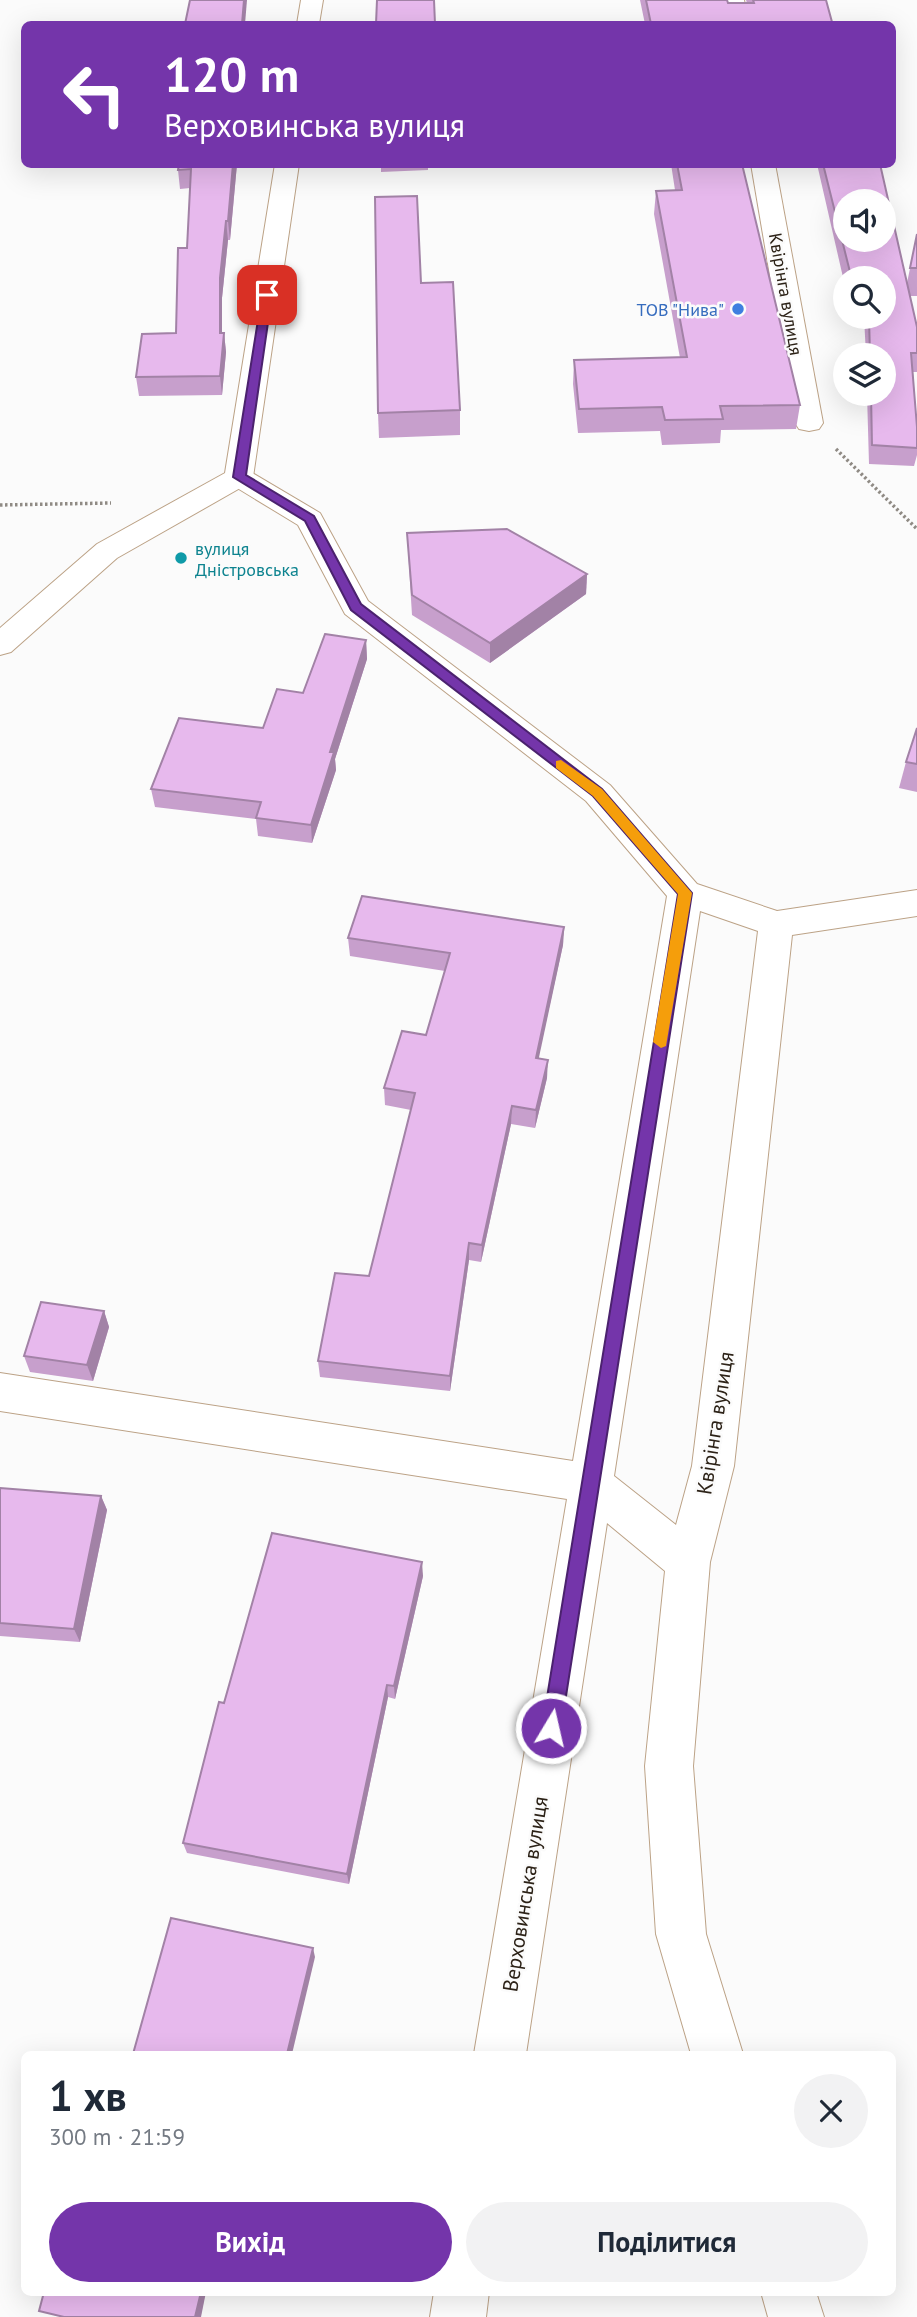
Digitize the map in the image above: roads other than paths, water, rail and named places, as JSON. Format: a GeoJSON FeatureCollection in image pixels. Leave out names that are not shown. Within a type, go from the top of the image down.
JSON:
{"type":"FeatureCollection","features":[{"type":"Feature","properties":{"kind":"street"},"geometry":{"type":"LineString","coordinates":[[308,21],[312,0]]}},
{"type":"Feature","properties":{"kind":"street"},"geometry":{"type":"LineString","coordinates":[[733,0],[736,21]]}},
{"type":"Feature","properties":{"kind":"street"},"geometry":{"type":"LineString","coordinates":[[239,477],[286,168]]}},
{"type":"Feature","properties":{"kind":"street","name":"Квірінга вулиця"},"geometry":{"type":"LineString","coordinates":[[764,168],[810,423]]}},
{"type":"Feature","properties":{"kind":"street"},"geometry":{"type":"LineString","coordinates":[[0,645],[107,551],[239,477]]}},
{"type":"Feature","properties":{"kind":"street"},"geometry":{"type":"LineString","coordinates":[[239,477],[310,519],[356,607],[598,793],[685,893],[776,924],[917,903]]}},
{"type":"Feature","properties":{"kind":"street","name":"Верховинська вулиця"},"geometry":{"type":"LineString","coordinates":[[500,2051],[685,893]]}},
{"type":"Feature","properties":{"kind":"street","name":"Квірінга вулиця"},"geometry":{"type":"LineString","coordinates":[[716,2051],[681,1934],[669,1766],[688,1562],[713,1466],[776,924]]}},
{"type":"Feature","properties":{"kind":"street"},"geometry":{"type":"LineString","coordinates":[[0,1392],[590,1483],[688,1562]]}},
{"type":"Feature","properties":{"kind":"street"},"geometry":{"type":"LineString","coordinates":[[458,2317],[461,2296]]}},
{"type":"Feature","properties":{"kind":"street"},"geometry":{"type":"LineString","coordinates":[[789,2296],[796,2317]]}},
{"type":"Feature","properties":{"kind":"place","name":"ТОВ \"Нива\""},"geometry":{"type":"Point","coordinates":[738,309]}},
{"type":"Feature","properties":{"kind":"place","name":"вулиця Дністровська"},"geometry":{"type":"Point","coordinates":[181,558]}}]}
